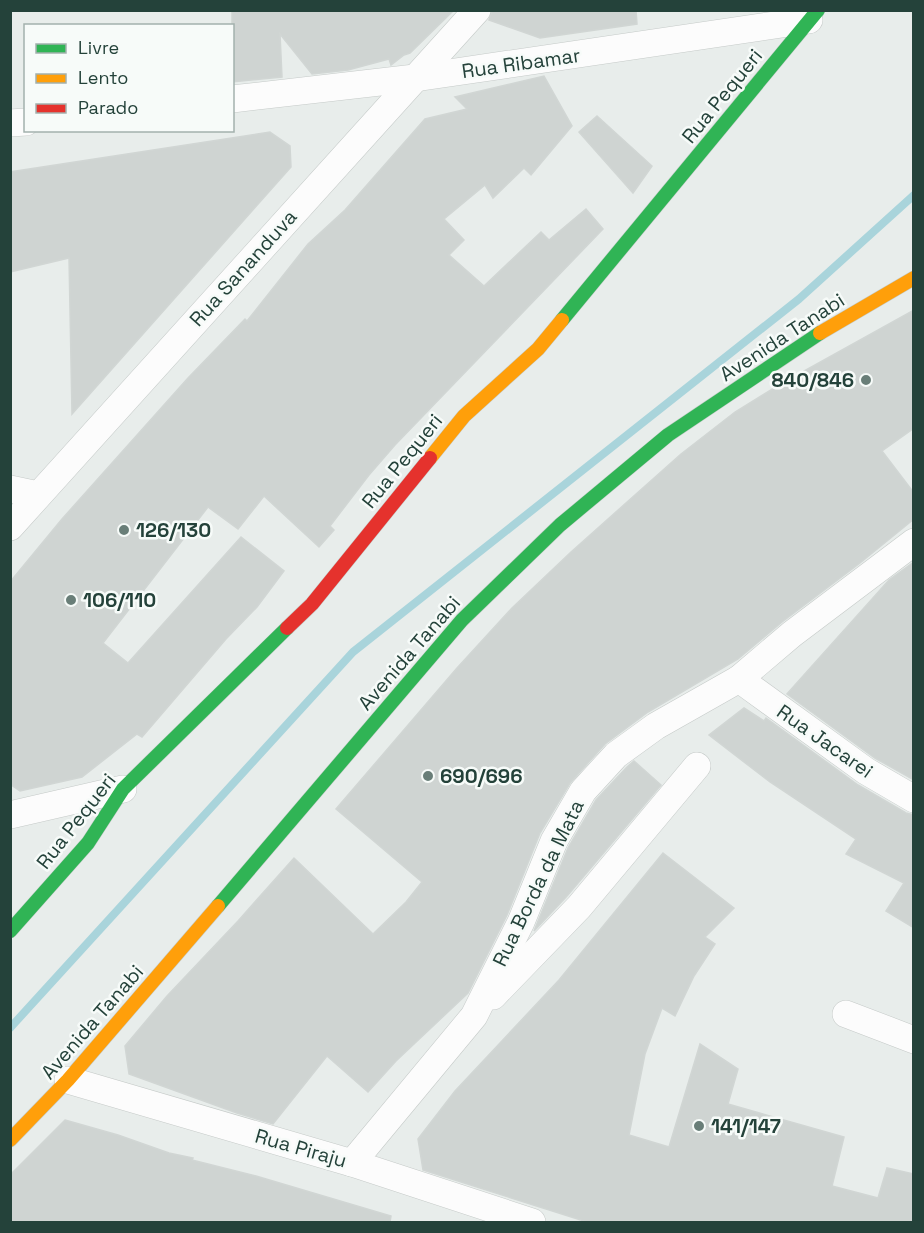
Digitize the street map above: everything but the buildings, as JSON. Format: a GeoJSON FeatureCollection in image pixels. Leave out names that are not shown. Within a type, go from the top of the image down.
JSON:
{"type":"FeatureCollection","features":[{"type":"Feature","properties":{"kind":"street","name":"Rua Sananduva"},"geometry":{"type":"LineString","coordinates":[[10,526],[477,10]]}},
{"type":"Feature","properties":{"kind":"street","name":"Rua Ribamar"},"geometry":{"type":"LineString","coordinates":[[234,99],[415,78],[814,15]]}},
{"type":"Feature","properties":{"kind":"street","name":"Rua Pequeri"},"geometry":{"type":"LineString","coordinates":[[10,932],[88,843],[123,789],[312,604],[464,416],[538,349],[814,15]]}},
{"type":"Feature","properties":{"kind":"street","name":"Avenida Tanabi"},"geometry":{"type":"LineString","coordinates":[[10,1140],[68,1080],[462,620],[560,525],[668,435],[817,334],[914,278]]}},
{"type":"Feature","properties":{"kind":"street"},"geometry":{"type":"LineString","coordinates":[[10,489],[38,495]]}},
{"type":"Feature","properties":{"kind":"street","name":"Rua Borda da Mata"},"geometry":{"type":"LineString","coordinates":[[352,1163],[406,1095],[474,1016],[521,922],[554,842],[583,791],[616,755],[656,726],[740,679],[792,634],[914,542]]}},
{"type":"Feature","properties":{"kind":"street","name":"Rua Jacarei"},"geometry":{"type":"LineString","coordinates":[[740,679],[866,771],[914,799]]}},
{"type":"Feature","properties":{"kind":"street"},"geometry":{"type":"LineString","coordinates":[[474,1016],[579,907],[697,766]]}},
{"type":"Feature","properties":{"kind":"street"},"geometry":{"type":"LineString","coordinates":[[10,815],[123,789]]}},
{"type":"Feature","properties":{"kind":"street"},"geometry":{"type":"LineString","coordinates":[[846,1014],[914,1040]]}},
{"type":"Feature","properties":{"kind":"street","name":"Rua Piraju"},"geometry":{"type":"LineString","coordinates":[[68,1080],[352,1163],[532,1222]]}},
{"type":"Feature","properties":{"kind":"waterway"},"geometry":{"type":"LineString","coordinates":[[10,1028],[353,652],[799,299],[914,195]]}},
{"type":"Feature","properties":{"kind":"traffic: fast"},"geometry":{"type":"LineString","coordinates":[[562,320],[818,10]]}},
{"type":"Feature","properties":{"kind":"traffic: fast"},"geometry":{"type":"LineString","coordinates":[[218,906],[462,620],[560,525],[668,435],[820,333]]}},
{"type":"Feature","properties":{"kind":"traffic: fast"},"geometry":{"type":"LineString","coordinates":[[10,931],[88,843],[123,789],[287,628]]}},
{"type":"Feature","properties":{"kind":"traffic: slow"},"geometry":{"type":"LineString","coordinates":[[820,333],[914,278]]}},
{"type":"Feature","properties":{"kind":"traffic: slow"},"geometry":{"type":"LineString","coordinates":[[430,458],[464,416],[538,349],[562,320]]}},
{"type":"Feature","properties":{"kind":"traffic: slow"},"geometry":{"type":"LineString","coordinates":[[10,1140],[68,1080],[218,906]]}},
{"type":"Feature","properties":{"kind":"traffic: jam"},"geometry":{"type":"LineString","coordinates":[[287,628],[312,604],[430,458]]}},
{"type":"Feature","properties":{"kind":"place","name":"840/846"},"geometry":{"type":"Point","coordinates":[866,380]}},
{"type":"Feature","properties":{"kind":"place","name":"126/130"},"geometry":{"type":"Point","coordinates":[124,530]}},
{"type":"Feature","properties":{"kind":"place","name":"106/110"},"geometry":{"type":"Point","coordinates":[71,600]}},
{"type":"Feature","properties":{"kind":"place","name":"690/696"},"geometry":{"type":"Point","coordinates":[428,776]}},
{"type":"Feature","properties":{"kind":"place","name":"141/147"},"geometry":{"type":"Point","coordinates":[699,1126]}}]}
